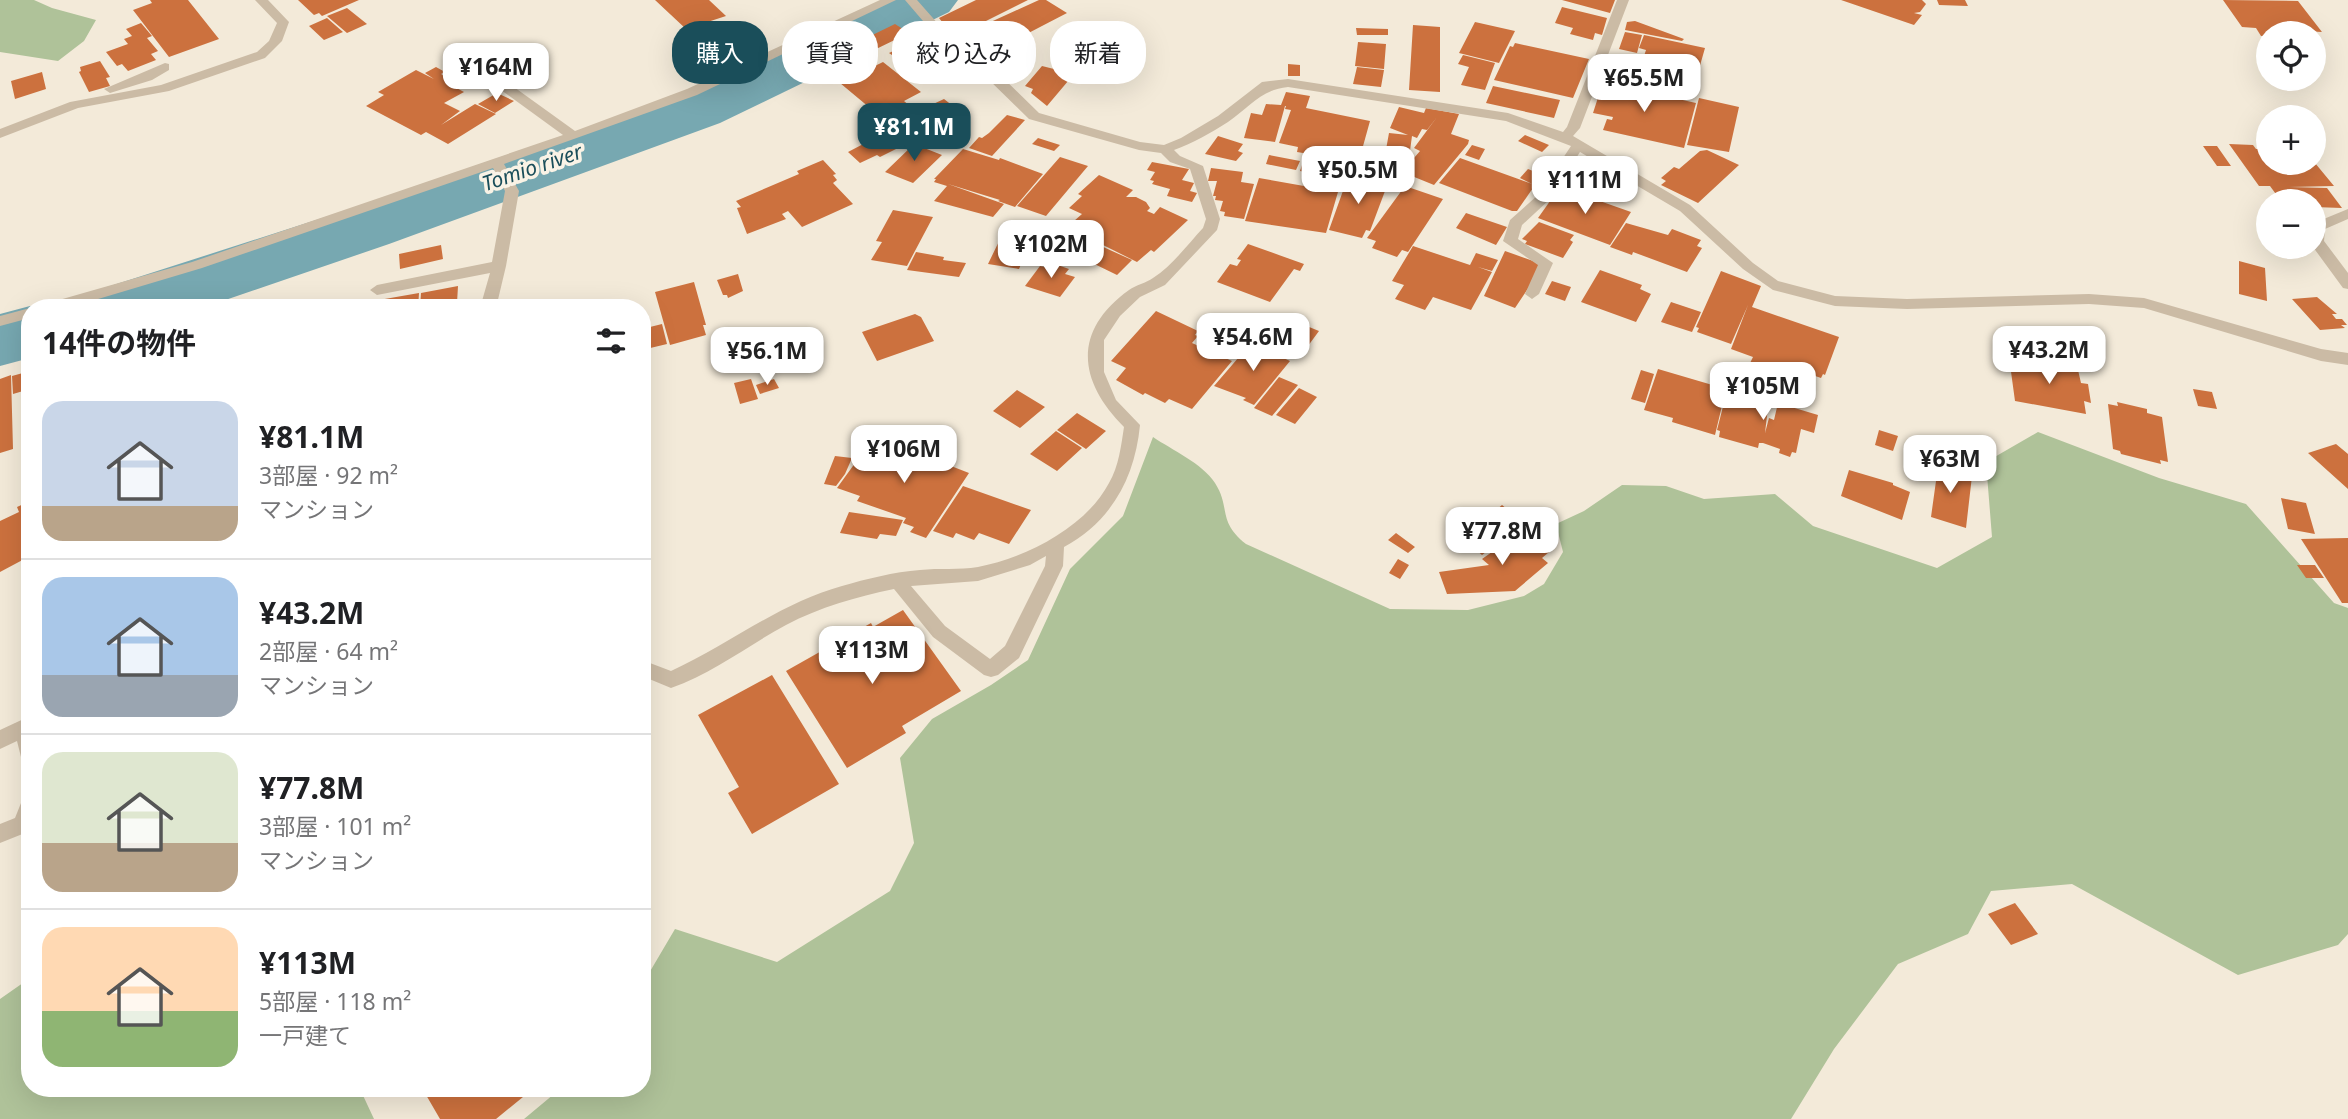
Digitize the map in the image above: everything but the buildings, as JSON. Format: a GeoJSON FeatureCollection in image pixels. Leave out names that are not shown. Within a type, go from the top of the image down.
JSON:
{"type":"FeatureCollection","features":[{"type":"Feature","properties":{"kind":"street"},"geometry":{"type":"LineString","coordinates":[[75,105],[164,88],[261,55],[271,49],[278,38],[282,22],[261,0]]}},
{"type":"Feature","properties":{"kind":"street"},"geometry":{"type":"LineString","coordinates":[[81,299],[197,265],[573,136],[692,92],[890,0]]}},
{"type":"Feature","properties":{"kind":"street"},"geometry":{"type":"LineString","coordinates":[[911,0],[951,46],[990,73],[1034,116],[1139,146],[1165,149],[1186,141],[1268,85],[1288,83],[1508,117],[1572,141],[1685,208],[1748,266],[1773,285],[1835,301],[1869,303],[2089,299],[2144,303],[2321,355],[2348,359]]}},
{"type":"Feature","properties":{"kind":"street"},"geometry":{"type":"LineString","coordinates":[[1532,294],[1546,263],[1510,241],[1515,223],[1544,197],[1572,141],[1573,128],[1623,0]]}},
{"type":"Feature","properties":{"kind":"street"},"geometry":{"type":"LineString","coordinates":[[464,57],[573,136]]}},
{"type":"Feature","properties":{"kind":"street"},"geometry":{"type":"LineString","coordinates":[[0,134],[75,105],[97,93],[147,77],[165,67]]}},
{"type":"Feature","properties":{"kind":"street"},"geometry":{"type":"LineString","coordinates":[[36,119],[40,107],[47,99]]}},
{"type":"Feature","properties":{"kind":"street"},"geometry":{"type":"LineString","coordinates":[[651,676],[671,680],[717,659],[779,620],[842,593],[918,577],[978,574],[1024,560],[1056,543],[1097,514],[1117,485],[1129,452],[1132,425],[1110,403],[1096,372],[1096,339],[1115,312],[1135,293],[1160,281],[1210,230],[1213,219],[1196,166],[1175,159],[1165,149]]}},
{"type":"Feature","properties":{"kind":"street"},"geometry":{"type":"LineString","coordinates":[[490,299],[499,267],[512,191],[497,163]]}},
{"type":"Feature","properties":{"kind":"street"},"geometry":{"type":"LineString","coordinates":[[2348,214],[2318,227],[2317,242],[2348,284]]}},
{"type":"Feature","properties":{"kind":"street"},"geometry":{"type":"LineString","coordinates":[[377,290],[499,267]]}},
{"type":"Feature","properties":{"kind":"street"},"geometry":{"type":"LineString","coordinates":[[0,321],[21,315]]}},
{"type":"Feature","properties":{"kind":"street"},"geometry":{"type":"LineString","coordinates":[[898,582],[920,615],[945,640],[991,668],[1012,652],[1054,566],[1056,543]]}},
{"type":"Feature","properties":{"kind":"street"},"geometry":{"type":"LineString","coordinates":[[0,740],[21,729]]}},
{"type":"Feature","properties":{"kind":"street"},"geometry":{"type":"LineString","coordinates":[[0,834],[21,825]]}},
{"type":"Feature","properties":{"kind":"green space"},"geometry":{"type":"Polygon","coordinates":[[[0,0],[34,0],[96,20],[84,41],[58,61],[0,52],[0,0]]]}},
{"type":"Feature","properties":{"kind":"green space"},"geometry":{"type":"Polygon","coordinates":[[[2038,432],[2159,478],[2246,504],[2334,603],[2348,608],[2348,934],[2338,945],[2238,975],[2072,884],[1991,891],[1968,934],[1898,964],[1834,1049],[1791,1119],[524,1119],[550,1097],[651,1097],[651,970],[675,929],[777,962],[890,891],[914,843],[900,758],[932,719],[1028,660],[1070,569],[1123,516],[1153,437],[1195,463],[1209,476],[1220,492],[1231,528],[1246,544],[1390,609],[1468,610],[1524,596],[1544,584],[1563,552],[1556,524],[1584,511],[1622,485],[1666,486],[1704,499],[1775,494],[1813,526],[1937,568],[1992,537],[1986,462],[2038,432]]]}},
{"type":"Feature","properties":{"kind":"green space"},"geometry":{"type":"Polygon","coordinates":[[[21,984],[21,1097],[364,1097],[374,1119],[0,1119],[0,999],[21,984]]]}},
{"type":"Feature","properties":{"kind":"waterway","name":"Tomio river"},"geometry":{"type":"LineString","coordinates":[[151,299],[365,228],[698,110],[929,0]]}},
{"type":"Feature","properties":{"kind":"waterway","name":"Tomio river"},"geometry":{"type":"LineString","coordinates":[[0,340],[21,334]]}}]}
